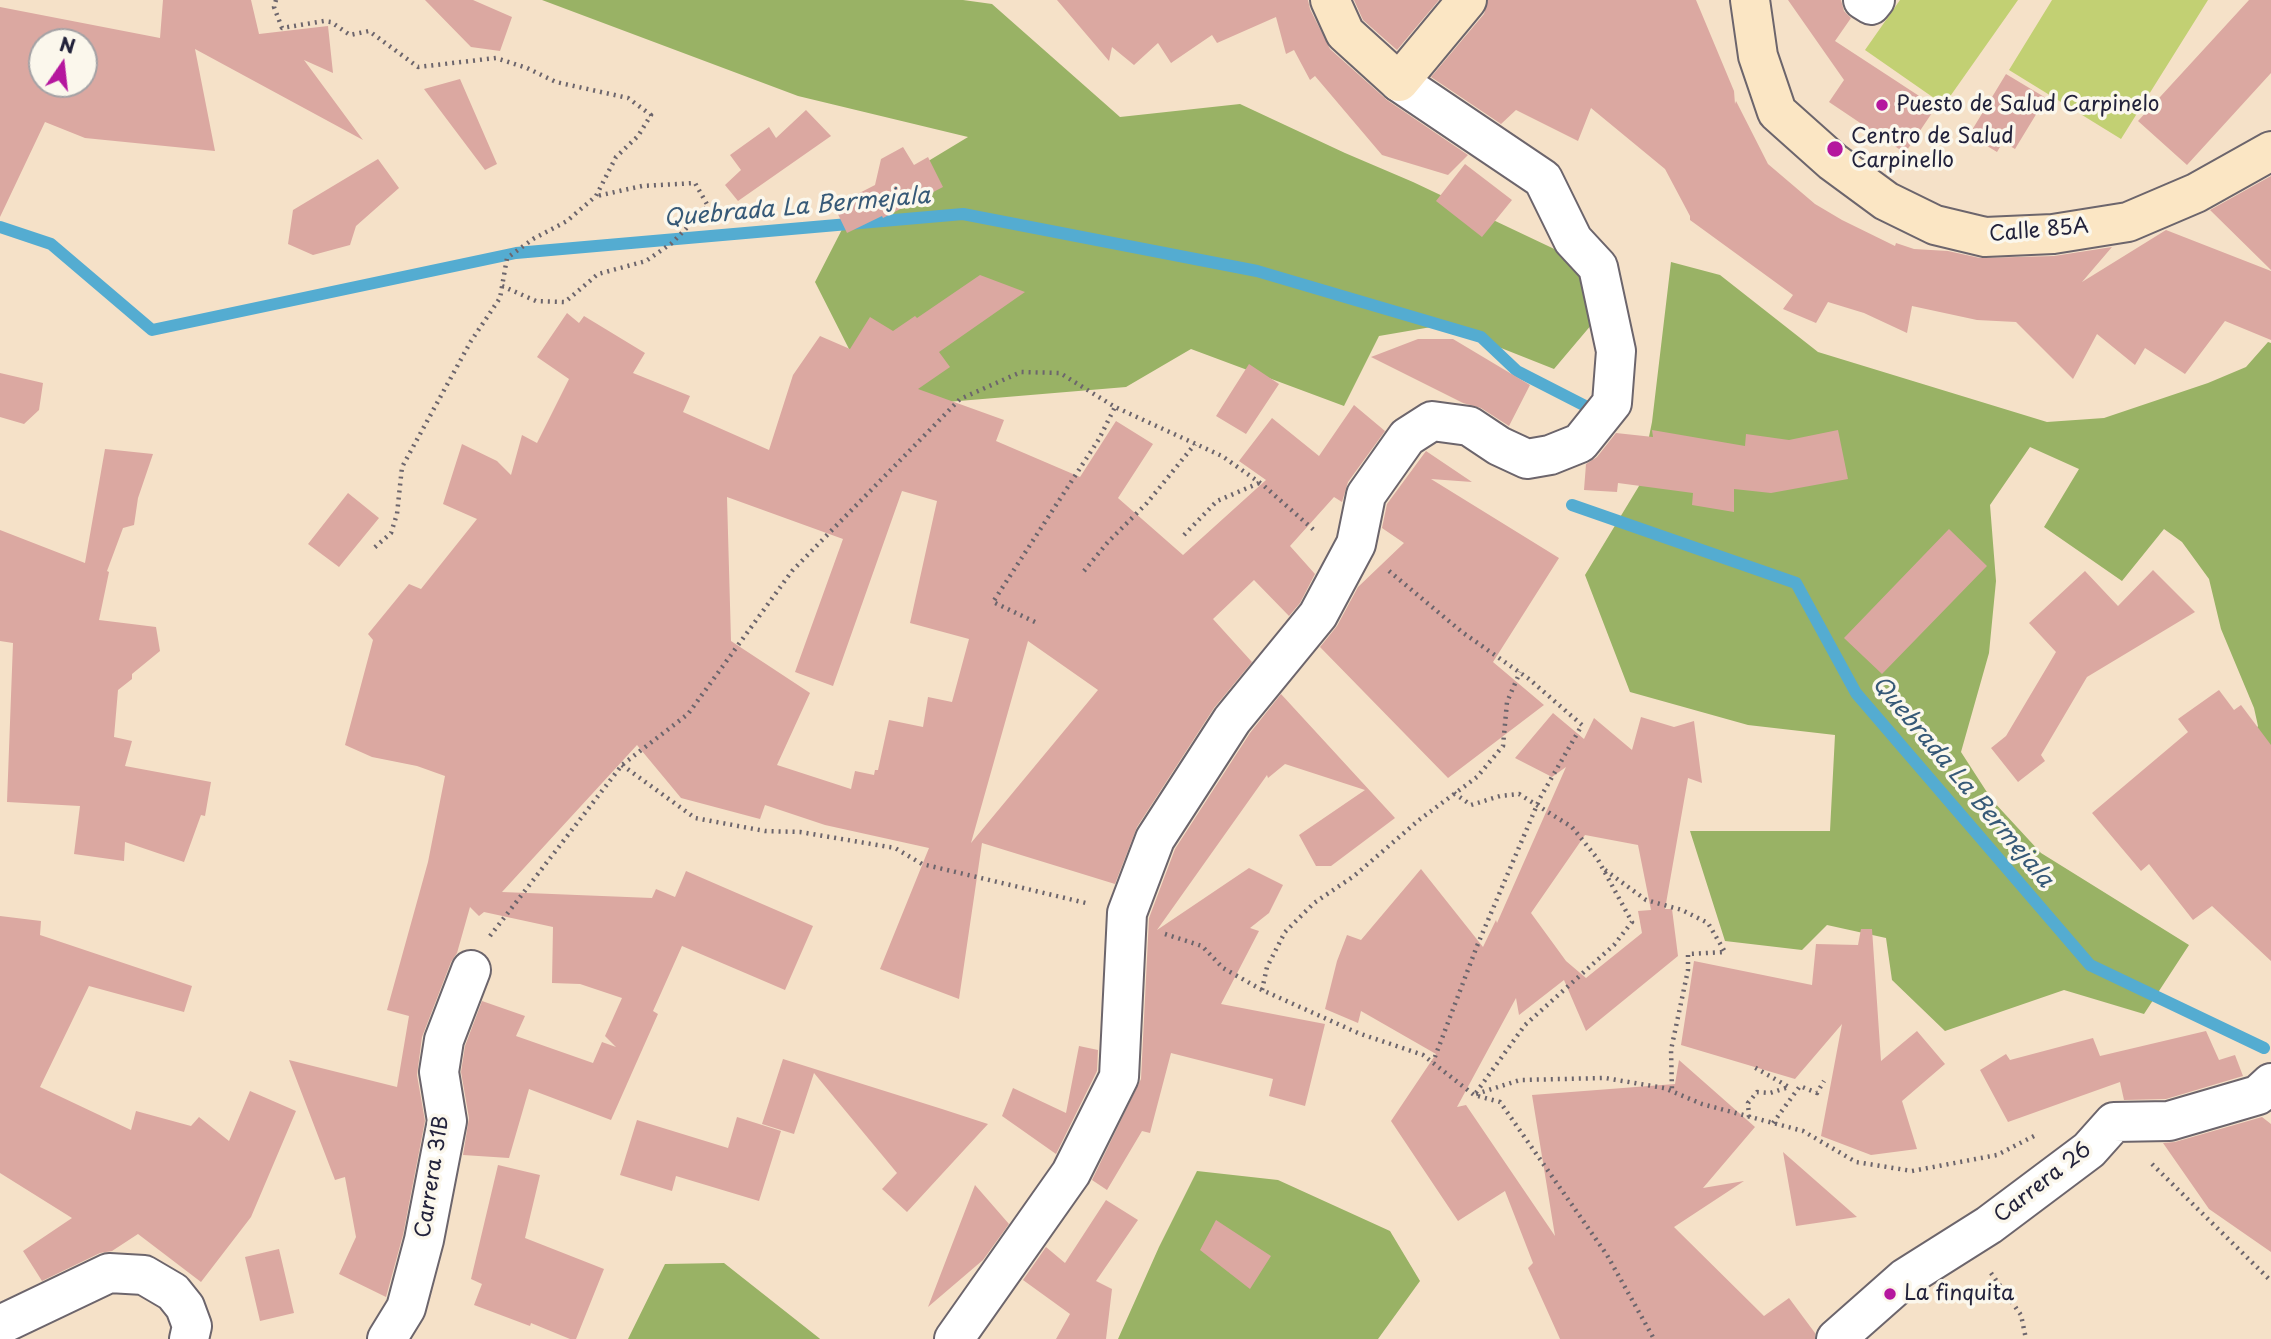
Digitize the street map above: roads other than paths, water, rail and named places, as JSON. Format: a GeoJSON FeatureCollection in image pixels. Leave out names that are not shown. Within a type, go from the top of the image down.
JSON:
{"type":"FeatureCollection","features":[{"type":"Feature","properties":{"kind":"street"},"geometry":{"type":"LineString","coordinates":[[1399,82],[1467,0]]}},
{"type":"Feature","properties":{"kind":"street","name":"Calle 85A"},"geometry":{"type":"LineString","coordinates":[[1750,0],[1758,56],[1777,112],[1833,162],[1886,201],[1935,225],[1985,237],[2053,234],[2128,222],[2196,193],[2271,151]]}},
{"type":"Feature","properties":{"kind":"street"},"geometry":{"type":"LineString","coordinates":[[1863,0],[1871,5],[1875,0]]}},
{"type":"Feature","properties":{"kind":"street"},"geometry":{"type":"LineString","coordinates":[[954,1339],[1071,1173],[1119,1077],[1127,913],[1155,839],[1232,720],[1318,615],[1352,553],[1366,495],[1407,437],[1432,421],[1469,426],[1499,446],[1527,458],[1550,455],[1580,443],[1612,403],[1616,351],[1598,268],[1573,240],[1543,179],[1399,82],[1338,16]]}},
{"type":"Feature","properties":{"kind":"street","name":"Carrera 31B"},"geometry":{"type":"LineString","coordinates":[[387,1339],[406,1308],[424,1240],[447,1121],[439,1072],[444,1040],[471,970]]}},
{"type":"Feature","properties":{"kind":"street","name":"Carrera 26"},"geometry":{"type":"LineString","coordinates":[[1836,1339],[1905,1278],[1989,1225],[2089,1150],[2115,1122],[2169,1121],[2258,1095],[2271,1083]]}},
{"type":"Feature","properties":{"kind":"street"},"geometry":{"type":"LineString","coordinates":[[0,1325],[108,1273],[132,1274],[145,1275],[173,1292],[185,1307],[192,1326],[189,1339]]}},
{"type":"Feature","properties":{"kind":"waterway","name":"Quebrada La Bermejala"},"geometry":{"type":"LineString","coordinates":[[0,227],[51,244],[152,330],[516,253],[963,214],[1257,271],[1481,337],[1517,371],[1599,413]]}},
{"type":"Feature","properties":{"kind":"waterway","name":"Quebrada La Bermejala"},"geometry":{"type":"LineString","coordinates":[[1572,505],[1796,583],[1856,693],[2090,965],[2264,1048]]}},
{"type":"Feature","properties":{"kind":"place","name":"Puesto de Salud Carpinelo"},"geometry":{"type":"Point","coordinates":[1882,105]}},
{"type":"Feature","properties":{"kind":"place","name":"Centro de Salud Carpinello"},"geometry":{"type":"Point","coordinates":[1835,149]}},
{"type":"Feature","properties":{"kind":"place","name":"La finquita"},"geometry":{"type":"Point","coordinates":[1890,1294]}}]}
